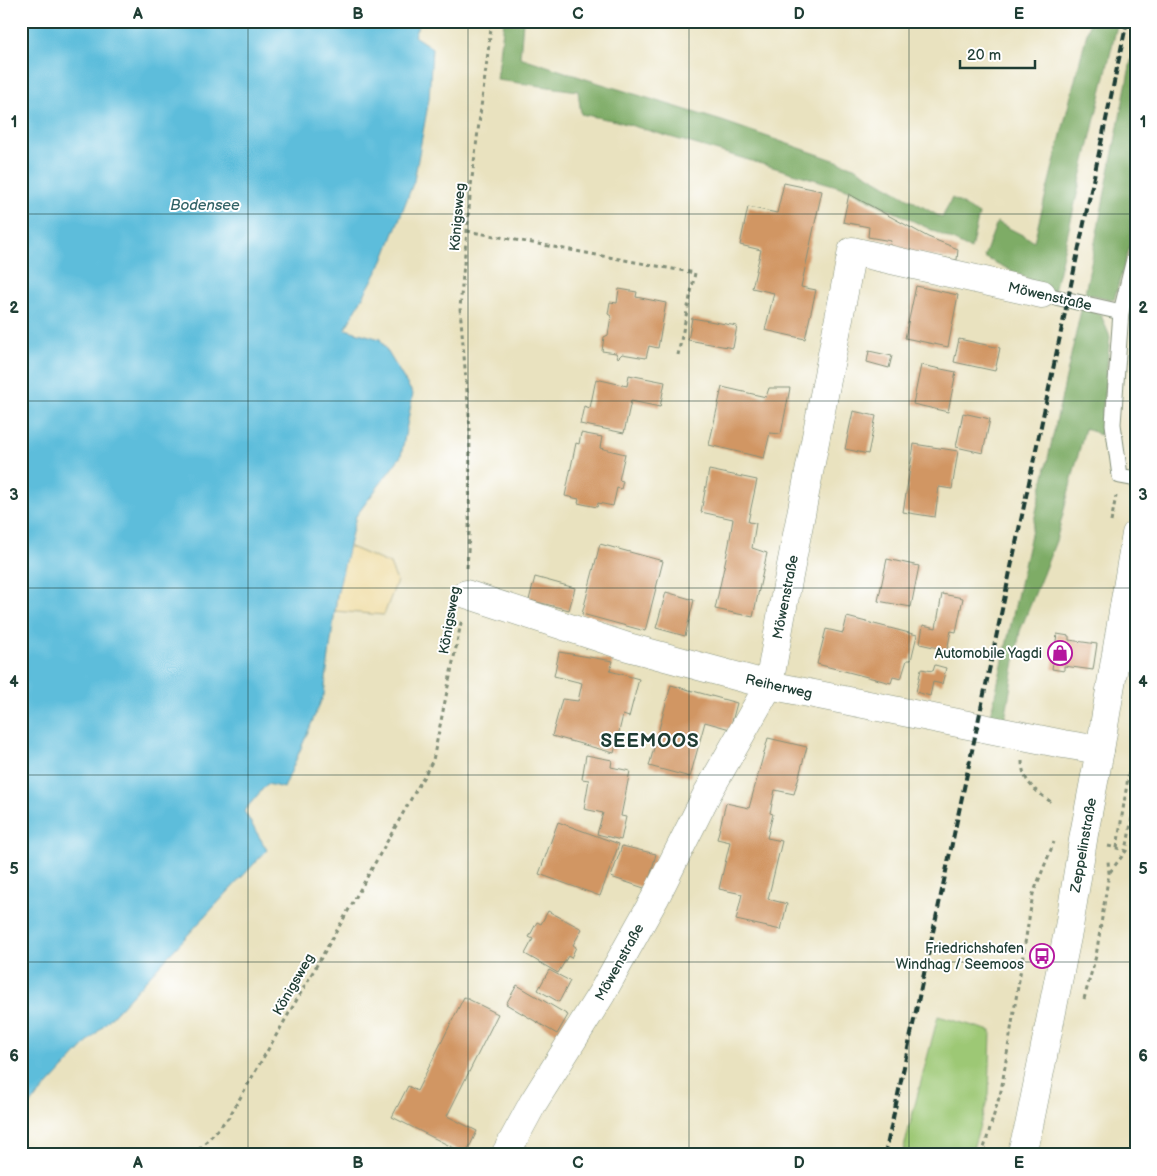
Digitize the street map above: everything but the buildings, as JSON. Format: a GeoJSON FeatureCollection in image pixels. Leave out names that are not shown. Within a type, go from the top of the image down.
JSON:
{"type":"FeatureCollection","features":[{"type":"Feature","properties":{"kind":"street","name":"Möwenstraße"},"geometry":{"type":"LineString","coordinates":[[505,1155],[532,1103],[602,993],[655,898],[707,794],[768,685],[852,251],[1042,294]]}},
{"type":"Feature","properties":{"kind":"street","name":"Zeppelinstraße"},"geometry":{"type":"LineString","coordinates":[[1021,1155],[1029,1126],[1069,927],[1100,750],[1130,607],[1136,534]]}},
{"type":"Feature","properties":{"kind":"street","name":"Reiherweg"},"geometry":{"type":"LineString","coordinates":[[466,594],[628,647],[768,685],[1074,747],[1100,750]]}},
{"type":"Feature","properties":{"kind":"lane"},"geometry":{"type":"LineString","coordinates":[[1136,251],[1121,312],[1113,424],[1120,476],[1136,479]]}},
{"type":"Feature","properties":{"kind":"lane","name":"Möwenstraße"},"geometry":{"type":"LineString","coordinates":[[1042,294],[1121,312]]}},
{"type":"Feature","properties":{"kind":"path","name":"Königsweg"},"geometry":{"type":"LineString","coordinates":[[194,1155],[229,1117],[433,760],[466,594],[469,536],[470,428],[460,308],[471,186],[492,21]]}},
{"type":"Feature","properties":{"kind":"path"},"geometry":{"type":"LineString","coordinates":[[467,231],[695,273],[678,355]]}},
{"type":"Feature","properties":{"kind":"path"},"geometry":{"type":"LineString","coordinates":[[1117,848],[1136,726]]}},
{"type":"Feature","properties":{"kind":"path"},"geometry":{"type":"LineString","coordinates":[[1022,736],[1022,769],[1029,785],[1051,802]]}},
{"type":"Feature","properties":{"kind":"path"},"geometry":{"type":"LineString","coordinates":[[1110,872],[1126,851],[1136,795]]}},
{"type":"Feature","properties":{"kind":"path"},"geometry":{"type":"LineString","coordinates":[[982,1155],[1001,1091],[1033,894],[1055,840]]}},
{"type":"Feature","properties":{"kind":"path"},"geometry":{"type":"LineString","coordinates":[[1105,845],[1126,851]]}},
{"type":"Feature","properties":{"kind":"green space"},"geometry":{"type":"Polygon","coordinates":[[[504,21],[523,21],[520,57],[725,122],[854,167],[942,218],[952,198],[979,214],[971,249],[847,189],[616,121],[581,114],[578,91],[497,80],[504,21]]]}},
{"type":"Feature","properties":{"kind":"green space"},"geometry":{"type":"Polygon","coordinates":[[[1090,21],[1118,21],[1054,292],[984,257],[997,222],[1034,241],[1090,21]]]}},
{"type":"Feature","properties":{"kind":"green space"},"geometry":{"type":"Polygon","coordinates":[[[1136,36],[1136,225],[1114,300],[1085,293],[1136,36]]]}},
{"type":"Feature","properties":{"kind":"green space"},"geometry":{"type":"Polygon","coordinates":[[[1082,306],[1101,315],[1110,337],[1100,435],[1085,428],[1056,541],[1020,631],[1005,720],[990,718],[1082,306]]]}},
{"type":"Feature","properties":{"kind":"green space"},"geometry":{"type":"Polygon","coordinates":[[[938,1016],[991,1031],[989,1095],[971,1155],[902,1155],[938,1016]]]}},
{"type":"Feature","properties":{"kind":"sand"},"geometry":{"type":"Polygon","coordinates":[[[348,546],[390,564],[397,581],[384,615],[335,611],[348,546]]]}},
{"type":"Feature","properties":{"kind":"water","name":"Bodensee"},"geometry":{"type":"Polygon","coordinates":[[[21,21],[420,21],[414,36],[432,48],[429,99],[414,181],[383,261],[345,329],[380,339],[413,394],[401,456],[356,516],[337,595],[324,694],[284,788],[267,784],[244,811],[267,850],[21,1114],[21,21]]]}},
{"type":"Feature","properties":{"kind":"railway"},"geometry":{"type":"LineString","coordinates":[[885,1155],[1127,21]]}},
{"type":"Feature","properties":{"kind":"place","name":"Automobile Yagdi"},"geometry":{"type":"Point","coordinates":[1060,653]}},
{"type":"Feature","properties":{"kind":"place","name":"Friedrichshafen Windhag / Seemoos"},"geometry":{"type":"Point","coordinates":[1042,956]}},
{"type":"Feature","properties":{"kind":"district","name":"SEEMOOS"},"geometry":{"type":"Point","coordinates":[650,740]}}]}
